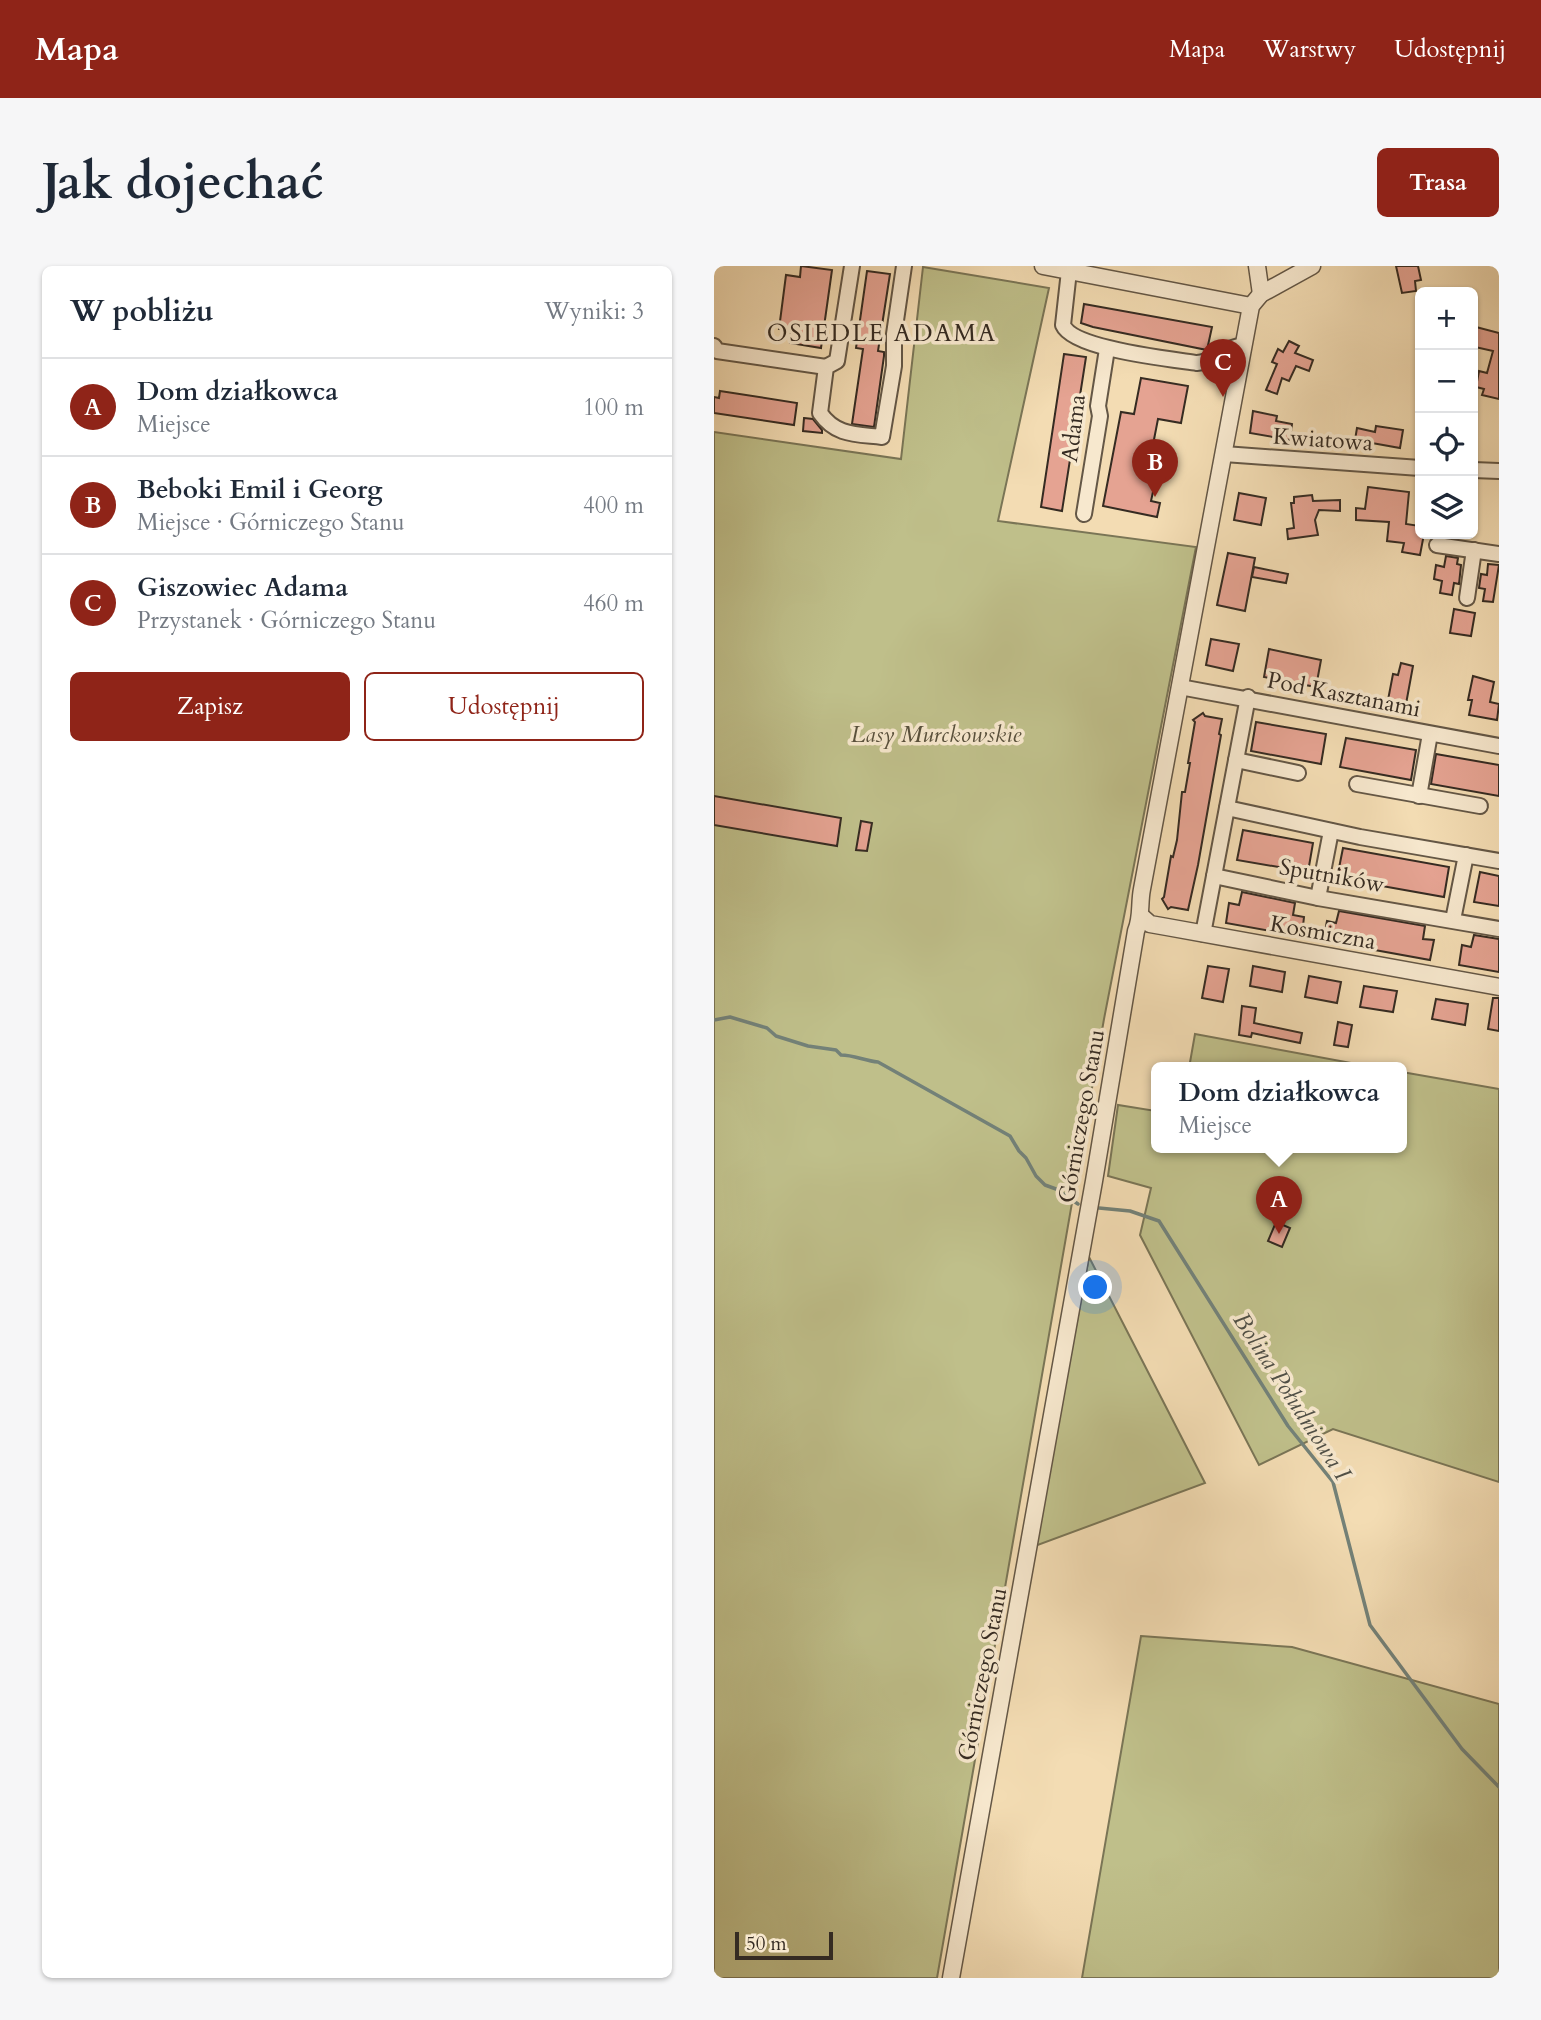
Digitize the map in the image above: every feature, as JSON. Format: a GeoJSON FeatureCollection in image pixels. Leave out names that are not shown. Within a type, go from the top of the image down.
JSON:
{"type":"FeatureCollection","features":[{"type":"Feature","properties":{"kind":"street"},"geometry":{"type":"LineString","coordinates":[[715,349],[826,367],[836,361],[852,266]]}},
{"type":"Feature","properties":{"kind":"street"},"geometry":{"type":"LineString","coordinates":[[826,367],[820,413],[829,426],[843,432],[883,437],[894,366],[894,334],[904,266]]}},
{"type":"Feature","properties":{"kind":"street"},"geometry":{"type":"LineString","coordinates":[[1043,266],[1256,300],[1312,266]]}},
{"type":"Feature","properties":{"kind":"street","name":"Górniczego Stanu"},"geometry":{"type":"LineString","coordinates":[[951,1978],[1136,931],[1142,917],[1139,905],[1243,346],[1256,300],[1257,266]]}},
{"type":"Feature","properties":{"kind":"street"},"geometry":{"type":"LineString","coordinates":[[1069,271],[1063,325],[1072,336],[1107,349],[1196,363],[1209,361],[1237,346],[1243,346]]}},
{"type":"Feature","properties":{"kind":"street","name":"Adama"},"geometry":{"type":"LineString","coordinates":[[1084,514],[1100,416],[1098,406],[1107,349]]}},
{"type":"Feature","properties":{"kind":"street","name":"Kwiatowa"},"geometry":{"type":"LineString","coordinates":[[1224,454],[1415,468]]}},
{"type":"Feature","properties":{"kind":"street"},"geometry":{"type":"LineString","coordinates":[[1478,470],[1499,471]]}},
{"type":"Feature","properties":{"kind":"street"},"geometry":{"type":"LineString","coordinates":[[1437,545],[1499,554]]}},
{"type":"Feature","properties":{"kind":"street"},"geometry":{"type":"LineString","coordinates":[[1467,598],[1474,550]]}},
{"type":"Feature","properties":{"kind":"street","name":"Pod Kasztanami"},"geometry":{"type":"LineString","coordinates":[[1180,687],[1248,697],[1499,746]]}},
{"type":"Feature","properties":{"kind":"street"},"geometry":{"type":"LineString","coordinates":[[1203,934],[1248,697]]}},
{"type":"Feature","properties":{"kind":"street"},"geometry":{"type":"LineString","coordinates":[[1419,796],[1430,734]]}},
{"type":"Feature","properties":{"kind":"street"},"geometry":{"type":"LineString","coordinates":[[1236,760],[1298,773]]}},
{"type":"Feature","properties":{"kind":"street"},"geometry":{"type":"LineString","coordinates":[[1357,784],[1480,806]]}},
{"type":"Feature","properties":{"kind":"street"},"geometry":{"type":"LineString","coordinates":[[1227,808],[1331,831],[1499,861]]}},
{"type":"Feature","properties":{"kind":"street"},"geometry":{"type":"LineString","coordinates":[[1318,898],[1331,831]]}},
{"type":"Feature","properties":{"kind":"street"},"geometry":{"type":"LineString","coordinates":[[1453,920],[1466,855]]}},
{"type":"Feature","properties":{"kind":"street","name":"Sputników"},"geometry":{"type":"LineString","coordinates":[[1214,876],[1318,898],[1499,929]]}},
{"type":"Feature","properties":{"kind":"street","name":"Kosmiczna"},"geometry":{"type":"LineString","coordinates":[[1142,917],[1150,923],[1203,934],[1499,987]]}},
{"type":"Feature","properties":{"kind":"green space","name":"Lasy Murckowskie"},"geometry":{"type":"Polygon","coordinates":[[[923,267],[1049,288],[998,521],[1196,547],[1104,1019],[937,1978],[714,1978],[714,432],[901,459],[923,267]]]}},
{"type":"Feature","properties":{"kind":"green space"},"geometry":{"type":"Polygon","coordinates":[[[1195,1034],[1346,1062],[1190,1062],[1195,1034]]]}},
{"type":"Feature","properties":{"kind":"green space"},"geometry":{"type":"Polygon","coordinates":[[[1407,1073],[1499,1089],[1499,1482],[1333,1429],[1259,1465],[1140,1235],[1151,1188],[1108,1176],[1118,1105],[1151,1110],[1151,1153],[1407,1153],[1407,1073]]]}},
{"type":"Feature","properties":{"kind":"green space"},"geometry":{"type":"Polygon","coordinates":[[[1089,1257],[1205,1483],[1035,1546],[1089,1257]]]}},
{"type":"Feature","properties":{"kind":"green space"},"geometry":{"type":"Polygon","coordinates":[[[1141,1636],[1292,1647],[1499,1704],[1499,1978],[1082,1978],[1141,1636]]]}},
{"type":"Feature","properties":{"kind":"building"},"geometry":{"type":"Polygon","coordinates":[[[801,266],[832,270],[821,348],[790,343],[791,331],[779,329],[786,275],[800,277],[801,266]]]}},
{"type":"Feature","properties":{"kind":"building"},"geometry":{"type":"Polygon","coordinates":[[[1396,266],[1418,266],[1421,280],[1415,281],[1415,291],[1402,293],[1396,266]]]}},
{"type":"Feature","properties":{"kind":"building"},"geometry":{"type":"Polygon","coordinates":[[[867,271],[890,274],[878,351],[884,352],[884,356],[874,427],[852,424],[863,349],[856,348],[867,271]]]}},
{"type":"Feature","properties":{"kind":"building"},"geometry":{"type":"Polygon","coordinates":[[[1084,304],[1212,327],[1207,350],[1081,323],[1084,304]]]}},
{"type":"Feature","properties":{"kind":"building"},"geometry":{"type":"Polygon","coordinates":[[[1478,328],[1499,333],[1499,399],[1482,395],[1484,389],[1478,388],[1479,371],[1487,373],[1493,351],[1478,348],[1478,328]]]}},
{"type":"Feature","properties":{"kind":"building"},"geometry":{"type":"Polygon","coordinates":[[[1289,341],[1299,346],[1295,353],[1313,360],[1309,371],[1296,366],[1289,381],[1282,378],[1277,394],[1266,390],[1277,364],[1272,362],[1278,349],[1283,352],[1289,341]]]}},
{"type":"Feature","properties":{"kind":"building"},"geometry":{"type":"Polygon","coordinates":[[[1064,354],[1086,357],[1062,511],[1041,507],[1064,354]]]}},
{"type":"Feature","properties":{"kind":"building"},"geometry":{"type":"Polygon","coordinates":[[[1141,378],[1188,386],[1181,423],[1158,419],[1150,460],[1157,461],[1155,468],[1158,469],[1151,501],[1160,503],[1157,517],[1103,506],[1121,412],[1134,414],[1141,378]]]}},
{"type":"Feature","properties":{"kind":"building"},"geometry":{"type":"Polygon","coordinates":[[[720,391],[797,403],[794,425],[714,413],[714,397],[719,398],[720,391]]]}},
{"type":"Feature","properties":{"kind":"building"},"geometry":{"type":"Polygon","coordinates":[[[1253,411],[1277,416],[1276,421],[1292,424],[1290,440],[1250,433],[1253,411]]]}},
{"type":"Feature","properties":{"kind":"building"},"geometry":{"type":"Polygon","coordinates":[[[804,418],[813,419],[822,433],[803,431],[804,418]]]}},
{"type":"Feature","properties":{"kind":"building"},"geometry":{"type":"Polygon","coordinates":[[[1376,426],[1403,430],[1400,448],[1355,440],[1357,428],[1375,432],[1376,426]]]}},
{"type":"Feature","properties":{"kind":"building"},"geometry":{"type":"Polygon","coordinates":[[[1368,487],[1409,492],[1406,524],[1415,525],[1415,539],[1423,539],[1420,555],[1402,552],[1404,543],[1387,541],[1389,522],[1356,520],[1356,508],[1365,509],[1368,487]]]}},
{"type":"Feature","properties":{"kind":"building"},"geometry":{"type":"Polygon","coordinates":[[[1239,493],[1266,498],[1261,525],[1234,520],[1239,493]]]}},
{"type":"Feature","properties":{"kind":"building"},"geometry":{"type":"Polygon","coordinates":[[[1312,495],[1313,501],[1340,500],[1340,511],[1319,510],[1315,520],[1318,535],[1288,539],[1287,529],[1294,528],[1291,503],[1294,503],[1294,497],[1312,495]]]}},
{"type":"Feature","properties":{"kind":"building"},"geometry":{"type":"Polygon","coordinates":[[[1228,553],[1255,558],[1245,611],[1217,605],[1228,553]]]}},
{"type":"Feature","properties":{"kind":"building"},"geometry":{"type":"Polygon","coordinates":[[[1446,556],[1458,558],[1457,564],[1461,565],[1459,584],[1454,583],[1452,595],[1440,593],[1442,581],[1434,579],[1436,565],[1444,567],[1446,556]]]}},
{"type":"Feature","properties":{"kind":"building"},"geometry":{"type":"Polygon","coordinates":[[[1488,564],[1499,565],[1493,602],[1483,601],[1485,589],[1479,588],[1481,574],[1487,575],[1488,564]]]}},
{"type":"Feature","properties":{"kind":"building"},"geometry":{"type":"Polygon","coordinates":[[[1254,567],[1288,574],[1286,583],[1252,577],[1254,567]]]}},
{"type":"Feature","properties":{"kind":"building"},"geometry":{"type":"Polygon","coordinates":[[[1454,609],[1475,613],[1471,636],[1450,633],[1454,609]]]}},
{"type":"Feature","properties":{"kind":"building"},"geometry":{"type":"Polygon","coordinates":[[[1211,639],[1239,644],[1233,671],[1206,665],[1211,639]]]}},
{"type":"Feature","properties":{"kind":"building"},"geometry":{"type":"Polygon","coordinates":[[[1269,649],[1321,660],[1316,687],[1264,677],[1269,649]]]}},
{"type":"Feature","properties":{"kind":"building"},"geometry":{"type":"Polygon","coordinates":[[[1401,663],[1413,666],[1406,704],[1388,700],[1393,674],[1398,675],[1401,663]]]}},
{"type":"Feature","properties":{"kind":"building"},"geometry":{"type":"Polygon","coordinates":[[[1473,676],[1494,682],[1490,702],[1499,704],[1497,720],[1469,715],[1472,700],[1468,700],[1473,676]]]}},
{"type":"Feature","properties":{"kind":"building"},"geometry":{"type":"Polygon","coordinates":[[[1203,713],[1205,716],[1222,719],[1198,865],[1188,910],[1171,907],[1168,909],[1162,899],[1177,840],[1182,792],[1185,792],[1190,763],[1195,722],[1193,720],[1203,713]]]}},
{"type":"Feature","properties":{"kind":"building"},"geometry":{"type":"Polygon","coordinates":[[[1256,722],[1326,734],[1321,764],[1251,751],[1256,722]]]}},
{"type":"Feature","properties":{"kind":"building"},"geometry":{"type":"Polygon","coordinates":[[[1346,738],[1416,750],[1411,780],[1340,767],[1346,738]]]}},
{"type":"Feature","properties":{"kind":"building"},"geometry":{"type":"Polygon","coordinates":[[[1436,754],[1499,765],[1499,796],[1431,784],[1436,754]]]}},
{"type":"Feature","properties":{"kind":"building"},"geometry":{"type":"Polygon","coordinates":[[[714,796],[841,818],[837,846],[714,825],[714,796]]]}},
{"type":"Feature","properties":{"kind":"building"},"geometry":{"type":"Polygon","coordinates":[[[861,821],[872,823],[867,851],[856,850],[861,821]]]}},
{"type":"Feature","properties":{"kind":"building"},"geometry":{"type":"Polygon","coordinates":[[[1243,830],[1313,843],[1308,872],[1237,860],[1243,830]]]}},
{"type":"Feature","properties":{"kind":"building"},"geometry":{"type":"Polygon","coordinates":[[[1343,848],[1449,867],[1444,897],[1337,878],[1343,848]]]}},
{"type":"Feature","properties":{"kind":"building"},"geometry":{"type":"Polygon","coordinates":[[[1480,872],[1499,876],[1499,906],[1474,902],[1480,872]]]}},
{"type":"Feature","properties":{"kind":"building"},"geometry":{"type":"Polygon","coordinates":[[[1242,892],[1295,903],[1293,915],[1304,917],[1303,926],[1325,931],[1327,921],[1336,923],[1339,911],[1425,926],[1423,939],[1434,940],[1430,960],[1226,923],[1229,903],[1239,905],[1242,892]]]}},
{"type":"Feature","properties":{"kind":"building"},"geometry":{"type":"Polygon","coordinates":[[[1474,935],[1499,939],[1499,972],[1459,965],[1462,945],[1471,947],[1474,935]]]}},
{"type":"Feature","properties":{"kind":"building"},"geometry":{"type":"Polygon","coordinates":[[[1208,966],[1229,969],[1223,1002],[1202,998],[1208,966]]]}},
{"type":"Feature","properties":{"kind":"building"},"geometry":{"type":"Polygon","coordinates":[[[1253,966],[1285,972],[1282,992],[1250,986],[1253,966]]]}},
{"type":"Feature","properties":{"kind":"building"},"geometry":{"type":"Polygon","coordinates":[[[1309,976],[1341,982],[1337,1003],[1305,997],[1309,976]]]}},
{"type":"Feature","properties":{"kind":"building"},"geometry":{"type":"Polygon","coordinates":[[[1364,986],[1397,991],[1393,1012],[1360,1007],[1364,986]]]}},
{"type":"Feature","properties":{"kind":"building"},"geometry":{"type":"Polygon","coordinates":[[[1493,998],[1499,998],[1499,1031],[1488,1029],[1493,998]]]}},
{"type":"Feature","properties":{"kind":"building"},"geometry":{"type":"Polygon","coordinates":[[[1436,999],[1468,1004],[1465,1025],[1432,1019],[1436,999]]]}},
{"type":"Feature","properties":{"kind":"building"},"geometry":{"type":"Polygon","coordinates":[[[1242,1006],[1256,1008],[1254,1023],[1302,1033],[1300,1043],[1252,1033],[1251,1037],[1239,1035],[1242,1006]]]}},
{"type":"Feature","properties":{"kind":"building"},"geometry":{"type":"Polygon","coordinates":[[[1338,1022],[1352,1025],[1348,1047],[1334,1045],[1338,1022]]]}},
{"type":"Feature","properties":{"kind":"building"},"geometry":{"type":"Polygon","coordinates":[[[1276,1222],[1290,1228],[1282,1247],[1268,1241],[1276,1222]]]}},
{"type":"Feature","properties":{"kind":"waterway","name":"Bolina Południowa I"},"geometry":{"type":"LineString","coordinates":[[714,1020],[730,1017],[767,1028],[776,1036],[808,1046],[836,1050],[841,1055],[878,1062],[1010,1136],[1036,1176],[1045,1185],[1078,1204]]}},
{"type":"Feature","properties":{"kind":"waterway","name":"Bolina Południowa I"},"geometry":{"type":"LineString","coordinates":[[1099,1208],[1130,1211],[1159,1221],[1288,1426],[1333,1482],[1370,1625],[1462,1749],[1499,1787]]}},
{"type":"Feature","properties":{"kind":"place","name":"Giszowiec Adama"},"geometry":{"type":"Point","coordinates":[1223,397]}},
{"type":"Feature","properties":{"kind":"place","name":"Beboki Emil i Georg"},"geometry":{"type":"Point","coordinates":[1155,497]}},
{"type":"Feature","properties":{"kind":"place","name":"Dom działkowca"},"geometry":{"type":"Point","coordinates":[1279,1234]}},
{"type":"Feature","properties":{"kind":"district","name":"OSIEDLE ADAMA"},"geometry":{"type":"Point","coordinates":[882,333]}}]}
